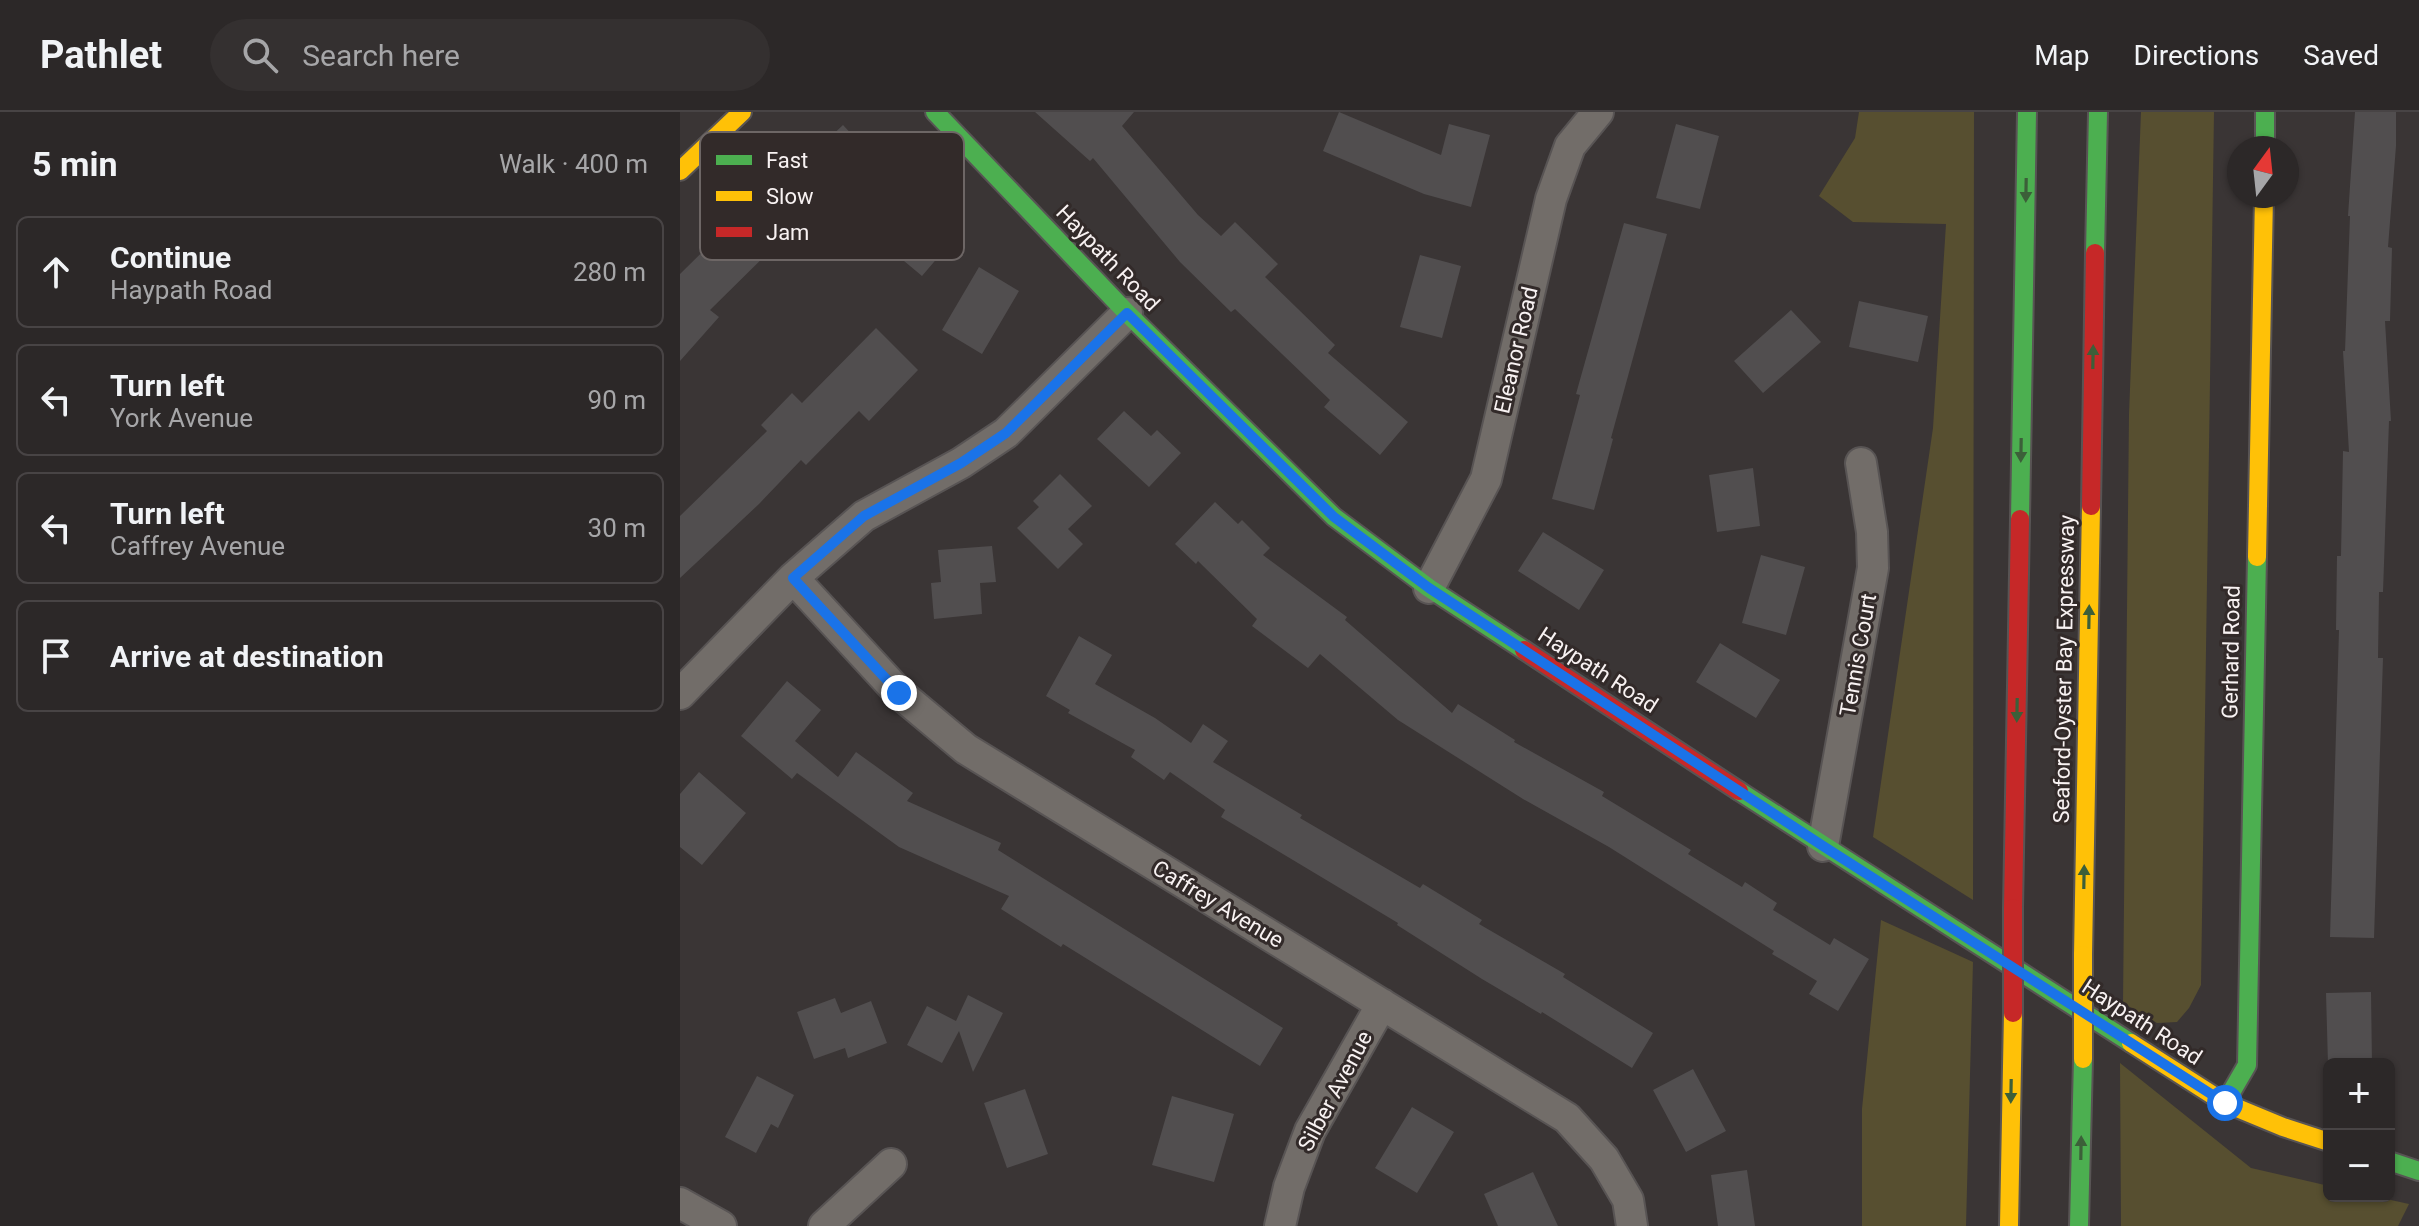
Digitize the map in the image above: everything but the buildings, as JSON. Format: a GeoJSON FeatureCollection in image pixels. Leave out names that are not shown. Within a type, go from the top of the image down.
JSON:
{"type":"FeatureCollection","features":[{"type":"Feature","properties":{"kind":"main road"},"geometry":{"type":"LineString","coordinates":[[721,132],[742,112]]}},
{"type":"Feature","properties":{"kind":"main road","name":"Haypath Road"},"geometry":{"type":"LineString","coordinates":[[935,112],[954,132]]}},
{"type":"Feature","properties":{"kind":"main road"},"geometry":{"type":"LineString","coordinates":[[2009,1226],[2027,112]]}},
{"type":"Feature","properties":{"kind":"main road","name":"Seaford-Oyster Bay Expressway"},"geometry":{"type":"LineString","coordinates":[[2079,1226],[2098,112]]}},
{"type":"Feature","properties":{"kind":"main road"},"geometry":{"type":"LineString","coordinates":[[2265,112],[2265,136]]}},
{"type":"Feature","properties":{"kind":"main road","name":"Haypath Road"},"geometry":{"type":"LineString","coordinates":[[964,142],[1127,313],[1334,517],[1429,588],[1823,846],[2225,1103],[2323,1140]]}},
{"type":"Feature","properties":{"kind":"main road"},"geometry":{"type":"LineString","coordinates":[[680,171],[700,152]]}},
{"type":"Feature","properties":{"kind":"main road","name":"Gerhard Road"},"geometry":{"type":"LineString","coordinates":[[2225,1103],[2247,1065],[2264,208]]}},
{"type":"Feature","properties":{"kind":"main road"},"geometry":{"type":"LineString","coordinates":[[2395,1163],[2419,1171]]}},
{"type":"Feature","properties":{"kind":"street","name":"Eleanor Road"},"geometry":{"type":"LineString","coordinates":[[1429,588],[1486,479],[1551,199],[1570,146],[1598,112]]}},
{"type":"Feature","properties":{"kind":"street"},"geometry":{"type":"LineString","coordinates":[[680,694],[793,578],[864,516],[961,463],[1006,433],[1127,313]]}},
{"type":"Feature","properties":{"kind":"street","name":"Tennis Court"},"geometry":{"type":"LineString","coordinates":[[1823,846],[1873,568],[1872,532],[1861,463]]}},
{"type":"Feature","properties":{"kind":"street","name":"Caffrey Avenue"},"geometry":{"type":"LineString","coordinates":[[793,578],[899,693],[966,749],[1567,1118],[1604,1159],[1628,1200],[1632,1226]]}},
{"type":"Feature","properties":{"kind":"street","name":"Silber Avenue"},"geometry":{"type":"LineString","coordinates":[[1280,1226],[1289,1187],[1310,1131],[1382,1004]]}},
{"type":"Feature","properties":{"kind":"street"},"geometry":{"type":"LineString","coordinates":[[824,1226],[891,1164]]}},
{"type":"Feature","properties":{"kind":"street"},"geometry":{"type":"LineString","coordinates":[[680,1203],[721,1226]]}},
{"type":"Feature","properties":{"kind":"shaded area"},"geometry":{"type":"Polygon","coordinates":[[[1859,112],[1974,112],[1973,900],[1873,837],[1933,428],[1946,224],[1853,222],[1819,196],[1855,138],[1859,112]]]}},
{"type":"Feature","properties":{"kind":"shaded area"},"geometry":{"type":"Polygon","coordinates":[[[2141,112],[2214,112],[2201,985],[2189,1008],[2177,1022],[2157,1023],[2123,1003],[2129,414],[2141,112]]]}},
{"type":"Feature","properties":{"kind":"shaded area"},"geometry":{"type":"Polygon","coordinates":[[[1881,920],[1973,962],[1966,1226],[1862,1226],[1862,1109],[1881,920]]]}},
{"type":"Feature","properties":{"kind":"shaded area"},"geometry":{"type":"Polygon","coordinates":[[[2120,1063],[2251,1168],[2323,1185],[2323,1202],[2395,1201],[2409,1204],[2398,1226],[2121,1226],[2120,1063]]]}},
{"type":"Feature","properties":{"kind":"traffic: fast"},"geometry":{"type":"LineString","coordinates":[[935,112],[954,132]]}},
{"type":"Feature","properties":{"kind":"traffic: fast"},"geometry":{"type":"LineString","coordinates":[[2020,519],[2027,112]]}},
{"type":"Feature","properties":{"kind":"traffic: fast"},"geometry":{"type":"LineString","coordinates":[[2095,253],[2098,112]]}},
{"type":"Feature","properties":{"kind":"traffic: fast"},"geometry":{"type":"LineString","coordinates":[[2265,112],[2265,136]]}},
{"type":"Feature","properties":{"kind":"traffic: fast"},"geometry":{"type":"LineString","coordinates":[[964,142],[1127,313],[1334,517],[1429,588],[1524,650]]}},
{"type":"Feature","properties":{"kind":"traffic: fast"},"geometry":{"type":"LineString","coordinates":[[2225,1103],[2247,1065],[2257,557]]}},
{"type":"Feature","properties":{"kind":"traffic: fast"},"geometry":{"type":"LineString","coordinates":[[1739,791],[2131,1043]]}},
{"type":"Feature","properties":{"kind":"traffic: fast"},"geometry":{"type":"LineString","coordinates":[[2079,1226],[2083,1059]]}},
{"type":"Feature","properties":{"kind":"traffic: fast"},"geometry":{"type":"LineString","coordinates":[[2395,1163],[2419,1171]]}},
{"type":"Feature","properties":{"kind":"traffic: slow"},"geometry":{"type":"LineString","coordinates":[[721,132],[742,112]]}},
{"type":"Feature","properties":{"kind":"traffic: slow"},"geometry":{"type":"LineString","coordinates":[[680,171],[700,152]]}},
{"type":"Feature","properties":{"kind":"traffic: slow"},"geometry":{"type":"LineString","coordinates":[[2257,557],[2264,208]]}},
{"type":"Feature","properties":{"kind":"traffic: slow"},"geometry":{"type":"LineString","coordinates":[[2083,955],[2091,506]]}},
{"type":"Feature","properties":{"kind":"traffic: slow"},"geometry":{"type":"LineString","coordinates":[[2083,955],[2083,1059]]}},
{"type":"Feature","properties":{"kind":"traffic: slow"},"geometry":{"type":"LineString","coordinates":[[2009,1226],[2013,1013]]}},
{"type":"Feature","properties":{"kind":"traffic: slow"},"geometry":{"type":"LineString","coordinates":[[2131,1043],[2225,1103],[2323,1140]]}},
{"type":"Feature","properties":{"kind":"traffic: jam"},"geometry":{"type":"LineString","coordinates":[[2091,506],[2095,253]]}},
{"type":"Feature","properties":{"kind":"traffic: jam"},"geometry":{"type":"LineString","coordinates":[[2013,908],[2020,519]]}},
{"type":"Feature","properties":{"kind":"traffic: jam"},"geometry":{"type":"LineString","coordinates":[[1524,650],[1739,791]]}},
{"type":"Feature","properties":{"kind":"traffic: jam"},"geometry":{"type":"LineString","coordinates":[[2013,908],[2013,1013]]}},
{"type":"Feature","properties":{"kind":"route"},"geometry":{"type":"LineString","coordinates":[[899,693],[793,578],[864,516],[961,463],[1006,433],[1127,313],[1334,517],[1429,588],[1823,846],[2225,1103]]}}]}
